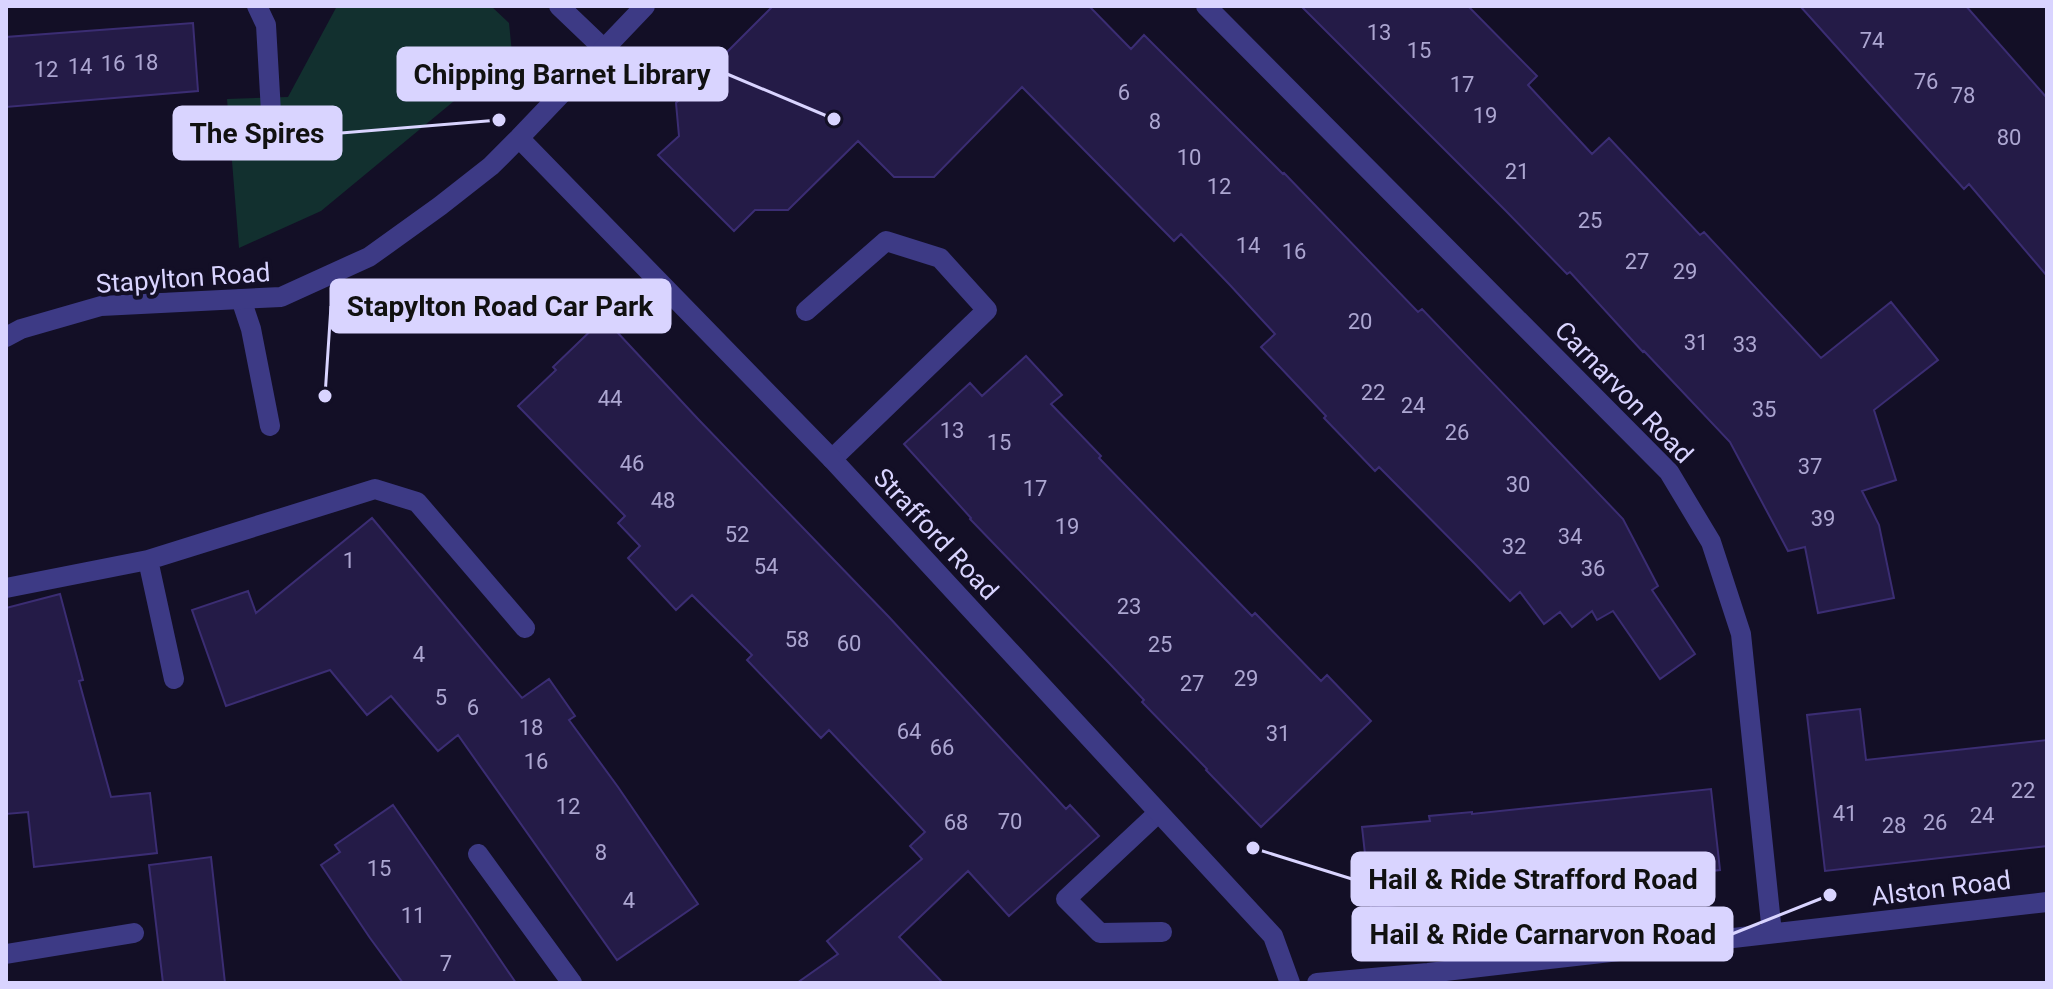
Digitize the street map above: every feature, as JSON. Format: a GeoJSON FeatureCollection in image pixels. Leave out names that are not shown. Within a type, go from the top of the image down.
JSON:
{"type":"FeatureCollection","features":[{"type":"Feature","properties":{"kind":"street"},"geometry":{"type":"LineString","coordinates":[[257,6],[266,25],[271,112]]}},
{"type":"Feature","properties":{"kind":"street"},"geometry":{"type":"LineString","coordinates":[[559,6],[604,49]]}},
{"type":"Feature","properties":{"kind":"street","name":"Stapylton Road"},"geometry":{"type":"LineString","coordinates":[[6,337],[21,329],[101,306],[281,297],[369,257],[491,166],[645,6]]}},
{"type":"Feature","properties":{"kind":"street","name":"Carnarvon Road"},"geometry":{"type":"LineString","coordinates":[[1206,6],[1669,472],[1711,542],[1741,634],[1772,933]]}},
{"type":"Feature","properties":{"kind":"street","name":"Strafford Road"},"geometry":{"type":"LineString","coordinates":[[519,138],[832,459],[1273,936],[1290,983]]}},
{"type":"Feature","properties":{"kind":"street"},"geometry":{"type":"LineString","coordinates":[[806,311],[886,241],[940,258],[987,310],[832,459]]}},
{"type":"Feature","properties":{"kind":"street"},"geometry":{"type":"LineString","coordinates":[[241,299],[251,329],[270,426]]}},
{"type":"Feature","properties":{"kind":"street"},"geometry":{"type":"LineString","coordinates":[[6,588],[148,560],[375,489],[417,502],[525,628]]}},
{"type":"Feature","properties":{"kind":"street"},"geometry":{"type":"LineString","coordinates":[[148,560],[174,679]]}},
{"type":"Feature","properties":{"kind":"street"},"geometry":{"type":"LineString","coordinates":[[1158,813],[1066,899],[1100,933],[1162,932]]}},
{"type":"Feature","properties":{"kind":"street"},"geometry":{"type":"LineString","coordinates":[[478,854],[572,983]]}},
{"type":"Feature","properties":{"kind":"street","name":"Alston Road"},"geometry":{"type":"LineString","coordinates":[[1317,983],[1428,978],[1772,933],[2047,902]]}},
{"type":"Feature","properties":{"kind":"street"},"geometry":{"type":"LineString","coordinates":[[6,954],[134,933]]}},
{"type":"Feature","properties":{"kind":"green space"},"geometry":{"type":"Polygon","coordinates":[[[337,6],[491,6],[509,23],[512,53],[321,211],[239,248],[227,99],[288,97],[337,6]]]}},
{"type":"Feature","properties":{"kind":"building"},"geometry":{"type":"Polygon","coordinates":[[[773,6],[1089,6],[1131,49],[1144,35],[1284,173],[1418,312],[1422,309],[1623,519],[1658,586],[1652,590],[1695,654],[1660,679],[1613,611],[1597,620],[1592,611],[1572,627],[1560,612],[1544,624],[1520,592],[1510,601],[1379,467],[1375,471],[1261,347],[1275,334],[1229,284],[1181,234],[1174,241],[1022,87],[934,177],[894,177],[858,141],[788,210],[755,210],[734,231],[658,155],[679,136],[676,103],[773,6]]]}},
{"type":"Feature","properties":{"kind":"building"},"geometry":{"type":"Polygon","coordinates":[[[1301,6],[1468,6],[1537,76],[1528,85],[1592,154],[1609,138],[1700,235],[1704,232],[1821,358],[1891,302],[1938,360],[1874,410],[1896,480],[1862,491],[1879,525],[1894,598],[1818,613],[1805,547],[1788,551],[1730,442],[1570,272],[1567,274],[1301,6]]]}},
{"type":"Feature","properties":{"kind":"building"},"geometry":{"type":"Polygon","coordinates":[[[1800,6],[1966,6],[2047,98],[2047,276],[1969,184],[1964,189],[1800,6]]]}},
{"type":"Feature","properties":{"kind":"building"},"geometry":{"type":"Polygon","coordinates":[[[193,23],[198,91],[6,107],[6,37],[193,23]]]}},
{"type":"Feature","properties":{"kind":"building"},"geometry":{"type":"Polygon","coordinates":[[[604,318],[889,617],[1066,809],[1070,805],[1099,836],[1009,916],[968,871],[899,937],[943,983],[797,983],[838,954],[827,941],[922,859],[910,846],[925,832],[829,730],[821,738],[747,660],[752,655],[692,595],[676,610],[628,558],[640,546],[618,523],[625,516],[518,406],[604,318]]]}},
{"type":"Feature","properties":{"kind":"building"},"geometry":{"type":"Polygon","coordinates":[[[1026,356],[1062,395],[1051,404],[1101,456],[1099,458],[1252,616],[1255,613],[1321,681],[1327,675],[1371,721],[1261,827],[970,519],[904,444],[970,383],[982,396],[1026,356]]]}},
{"type":"Feature","properties":{"kind":"building"},"geometry":{"type":"Polygon","coordinates":[[[372,518],[522,698],[549,679],[575,716],[569,720],[698,904],[617,960],[458,735],[438,751],[391,696],[367,715],[330,670],[226,706],[192,610],[248,591],[256,613],[372,518]]]}},
{"type":"Feature","properties":{"kind":"building"},"geometry":{"type":"Polygon","coordinates":[[[60,594],[83,680],[79,681],[111,797],[150,793],[157,853],[34,867],[28,812],[6,814],[6,608],[60,594]]]}},
{"type":"Feature","properties":{"kind":"building"},"geometry":{"type":"Polygon","coordinates":[[[1860,709],[1866,760],[2047,740],[2047,846],[1825,871],[1807,715],[1860,709]]]}},
{"type":"Feature","properties":{"kind":"building"},"geometry":{"type":"Polygon","coordinates":[[[1711,789],[1720,870],[1371,908],[1362,827],[1430,821],[1429,816],[1711,789]]]}},
{"type":"Feature","properties":{"kind":"building"},"geometry":{"type":"Polygon","coordinates":[[[393,805],[516,983],[403,983],[370,938],[321,865],[340,852],[335,845],[393,805]]]}},
{"type":"Feature","properties":{"kind":"building"},"geometry":{"type":"Polygon","coordinates":[[[211,857],[225,983],[163,983],[149,865],[211,857]]]}},
{"type":"Feature","properties":{"kind":"place","name":"Chipping Barnet Library"},"geometry":{"type":"Point","coordinates":[834,119]}},
{"type":"Feature","properties":{"kind":"place","name":"The Spires"},"geometry":{"type":"Point","coordinates":[499,120]}},
{"type":"Feature","properties":{"kind":"place","name":"Stapylton Road Car Park"},"geometry":{"type":"Point","coordinates":[325,396]}},
{"type":"Feature","properties":{"kind":"place","name":"Hail & Ride Strafford Road"},"geometry":{"type":"Point","coordinates":[1253,848]}},
{"type":"Feature","properties":{"kind":"place","name":"Hail & Ride Carnarvon Road"},"geometry":{"type":"Point","coordinates":[1830,895]}}]}
